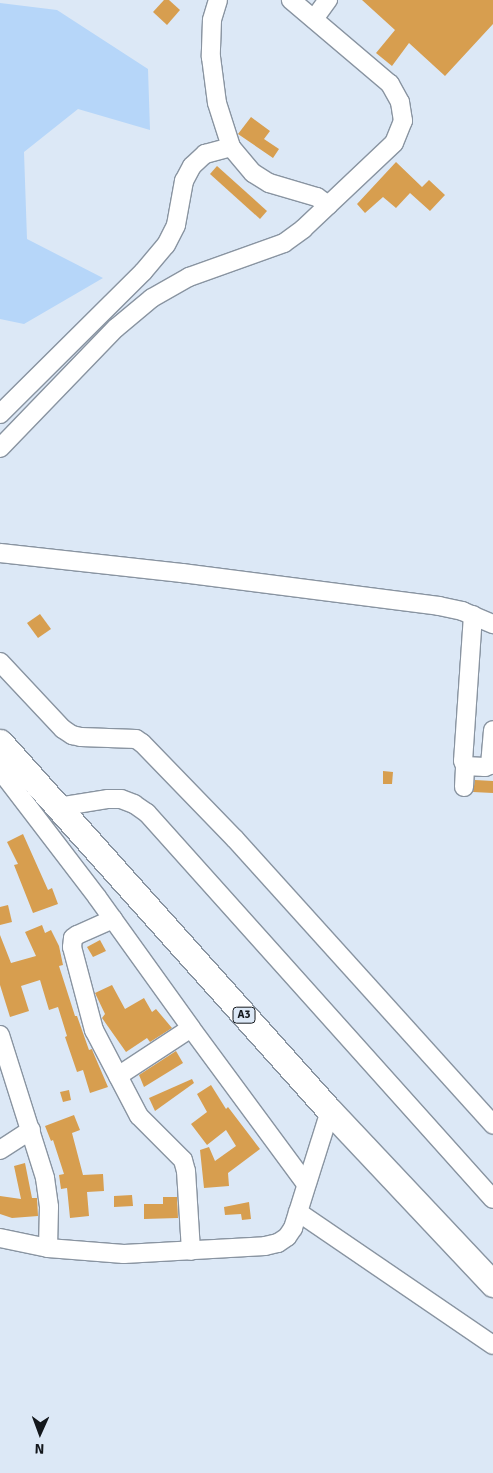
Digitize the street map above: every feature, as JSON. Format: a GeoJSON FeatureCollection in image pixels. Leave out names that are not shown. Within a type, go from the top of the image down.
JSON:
{"type":"FeatureCollection","features":[{"type":"Feature","properties":{"kind":"highway","name":"A3"},"geometry":{"type":"LineString","coordinates":[[0,742],[330,1111],[493,1284]]}},
{"type":"Feature","properties":{"kind":"street"},"geometry":{"type":"LineString","coordinates":[[218,0],[212,20],[211,57],[217,103],[231,147],[252,173],[269,183],[317,197],[328,204]]}},
{"type":"Feature","properties":{"kind":"street"},"geometry":{"type":"LineString","coordinates":[[0,448],[116,328],[152,298],[189,277],[284,243],[303,229],[394,142],[403,121],[400,102],[390,84],[291,0]]}},
{"type":"Feature","properties":{"kind":"street"},"geometry":{"type":"LineString","coordinates":[[314,19],[328,0]]}},
{"type":"Feature","properties":{"kind":"street"},"geometry":{"type":"LineString","coordinates":[[0,414],[143,272],[166,245],[176,225],[184,181],[192,166],[205,154],[231,147]]}},
{"type":"Feature","properties":{"kind":"street"},"geometry":{"type":"LineString","coordinates":[[0,553],[182,573],[429,605],[472,614],[493,624]]}},
{"type":"Feature","properties":{"kind":"street"},"geometry":{"type":"LineString","coordinates":[[464,787],[465,766],[462,761],[472,614]]}},
{"type":"Feature","properties":{"kind":"street"},"geometry":{"type":"LineString","coordinates":[[0,662],[63,729],[72,735],[136,739],[142,743],[235,838],[493,1125]]}},
{"type":"Feature","properties":{"kind":"street"},"geometry":{"type":"LineString","coordinates":[[465,766],[485,767],[490,765],[493,730]]}},
{"type":"Feature","properties":{"kind":"street"},"geometry":{"type":"LineString","coordinates":[[0,770],[113,919],[306,1184]]}},
{"type":"Feature","properties":{"kind":"street"},"geometry":{"type":"LineString","coordinates":[[58,807],[108,799],[134,804],[147,813],[493,1199]]}},
{"type":"Feature","properties":{"kind":"street"},"geometry":{"type":"LineString","coordinates":[[113,919],[76,935],[73,938],[72,947],[90,1022],[118,1076],[139,1116],[183,1160],[186,1171],[191,1251]]}},
{"type":"Feature","properties":{"kind":"street"},"geometry":{"type":"LineString","coordinates":[[118,1076],[191,1028]]}},
{"type":"Feature","properties":{"kind":"street"},"geometry":{"type":"LineString","coordinates":[[0,1035],[31,1130],[48,1192],[48,1248]]}},
{"type":"Feature","properties":{"kind":"street"},"geometry":{"type":"LineString","coordinates":[[0,1238],[48,1248],[124,1254],[265,1246],[278,1243],[287,1237],[298,1212],[330,1111]]}},
{"type":"Feature","properties":{"kind":"street"},"geometry":{"type":"LineString","coordinates":[[0,1150],[31,1130]]}},
{"type":"Feature","properties":{"kind":"street"},"geometry":{"type":"LineString","coordinates":[[298,1212],[493,1345]]}},
{"type":"Feature","properties":{"kind":"shaded area"},"geometry":{"type":"Polygon","coordinates":[[[0,3],[57,10],[148,69],[150,130],[78,109],[24,152],[27,239],[103,278],[24,324],[0,319],[0,3]]]}},
{"type":"Feature","properties":{"kind":"building"},"geometry":{"type":"Polygon","coordinates":[[[164,0],[169,0],[180,10],[167,25],[153,12],[164,0]]]}},
{"type":"Feature","properties":{"kind":"building"},"geometry":{"type":"Polygon","coordinates":[[[362,0],[493,0],[493,24],[445,76],[409,43],[392,66],[376,53],[395,30],[362,0]]]}},
{"type":"Feature","properties":{"kind":"building"},"geometry":{"type":"Polygon","coordinates":[[[251,117],[270,131],[264,139],[279,149],[273,158],[238,134],[251,117]]]}},
{"type":"Feature","properties":{"kind":"building"},"geometry":{"type":"Polygon","coordinates":[[[396,162],[422,187],[429,180],[445,195],[430,211],[410,193],[396,208],[383,197],[365,213],[357,204],[396,162]]]}},
{"type":"Feature","properties":{"kind":"building"},"geometry":{"type":"Polygon","coordinates":[[[217,166],[267,211],[260,219],[210,174],[217,166]]]}},
{"type":"Feature","properties":{"kind":"building"},"geometry":{"type":"Polygon","coordinates":[[[40,614],[51,629],[38,638],[27,623],[40,614]]]}},
{"type":"Feature","properties":{"kind":"building"},"geometry":{"type":"Polygon","coordinates":[[[383,771],[393,772],[392,784],[383,784],[383,771]]]}},
{"type":"Feature","properties":{"kind":"building"},"geometry":{"type":"Polygon","coordinates":[[[475,780],[493,781],[493,793],[473,792],[475,780]]]}},
{"type":"Feature","properties":{"kind":"building"},"geometry":{"type":"Polygon","coordinates":[[[23,834],[48,890],[52,888],[58,904],[33,913],[14,865],[18,864],[7,842],[23,834]]]}},
{"type":"Feature","properties":{"kind":"building"},"geometry":{"type":"Polygon","coordinates":[[[8,905],[12,922],[0,925],[0,907],[8,905]]]}},
{"type":"Feature","properties":{"kind":"building"},"geometry":{"type":"Polygon","coordinates":[[[42,925],[45,933],[51,930],[59,946],[63,965],[59,966],[75,1016],[77,1016],[89,1050],[92,1049],[108,1087],[90,1093],[83,1070],[77,1072],[65,1037],[67,1036],[58,1007],[49,1010],[40,980],[21,986],[29,1011],[10,1017],[0,985],[0,935],[11,963],[36,956],[25,932],[42,925]]]}},
{"type":"Feature","properties":{"kind":"building"},"geometry":{"type":"Polygon","coordinates":[[[100,940],[106,951],[93,957],[87,947],[100,940]]]}},
{"type":"Feature","properties":{"kind":"building"},"geometry":{"type":"Polygon","coordinates":[[[112,985],[125,1009],[144,998],[152,1012],[156,1009],[172,1028],[150,1042],[147,1038],[126,1052],[102,1018],[105,1014],[95,993],[112,985]]]}},
{"type":"Feature","properties":{"kind":"building"},"geometry":{"type":"Polygon","coordinates":[[[176,1051],[183,1063],[144,1087],[139,1075],[176,1051]]]}},
{"type":"Feature","properties":{"kind":"building"},"geometry":{"type":"Polygon","coordinates":[[[192,1079],[194,1083],[155,1111],[149,1098],[192,1079]]]}},
{"type":"Feature","properties":{"kind":"building"},"geometry":{"type":"Polygon","coordinates":[[[211,1085],[226,1109],[228,1107],[260,1149],[228,1173],[229,1186],[204,1188],[200,1150],[209,1147],[215,1161],[236,1146],[226,1130],[207,1145],[191,1124],[207,1112],[197,1094],[211,1085]]]}},
{"type":"Feature","properties":{"kind":"building"},"geometry":{"type":"Polygon","coordinates":[[[69,1090],[71,1100],[63,1102],[60,1092],[69,1090]]]}},
{"type":"Feature","properties":{"kind":"building"},"geometry":{"type":"Polygon","coordinates":[[[74,1115],[80,1130],[72,1133],[83,1175],[103,1174],[104,1191],[87,1192],[89,1216],[70,1218],[67,1188],[61,1189],[59,1175],[64,1174],[53,1140],[51,1141],[45,1126],[74,1115]]]}},
{"type":"Feature","properties":{"kind":"building"},"geometry":{"type":"Polygon","coordinates":[[[25,1163],[32,1198],[37,1198],[38,1216],[12,1218],[0,1214],[0,1196],[21,1199],[14,1166],[25,1163]]]}},
{"type":"Feature","properties":{"kind":"building"},"geometry":{"type":"Polygon","coordinates":[[[132,1195],[133,1206],[114,1207],[114,1196],[132,1195]]]}},
{"type":"Feature","properties":{"kind":"building"},"geometry":{"type":"Polygon","coordinates":[[[163,1197],[177,1197],[178,1218],[144,1219],[144,1204],[163,1204],[163,1197]]]}},
{"type":"Feature","properties":{"kind":"building"},"geometry":{"type":"Polygon","coordinates":[[[249,1202],[251,1219],[242,1220],[241,1214],[225,1215],[224,1207],[249,1202]]]}}]}
